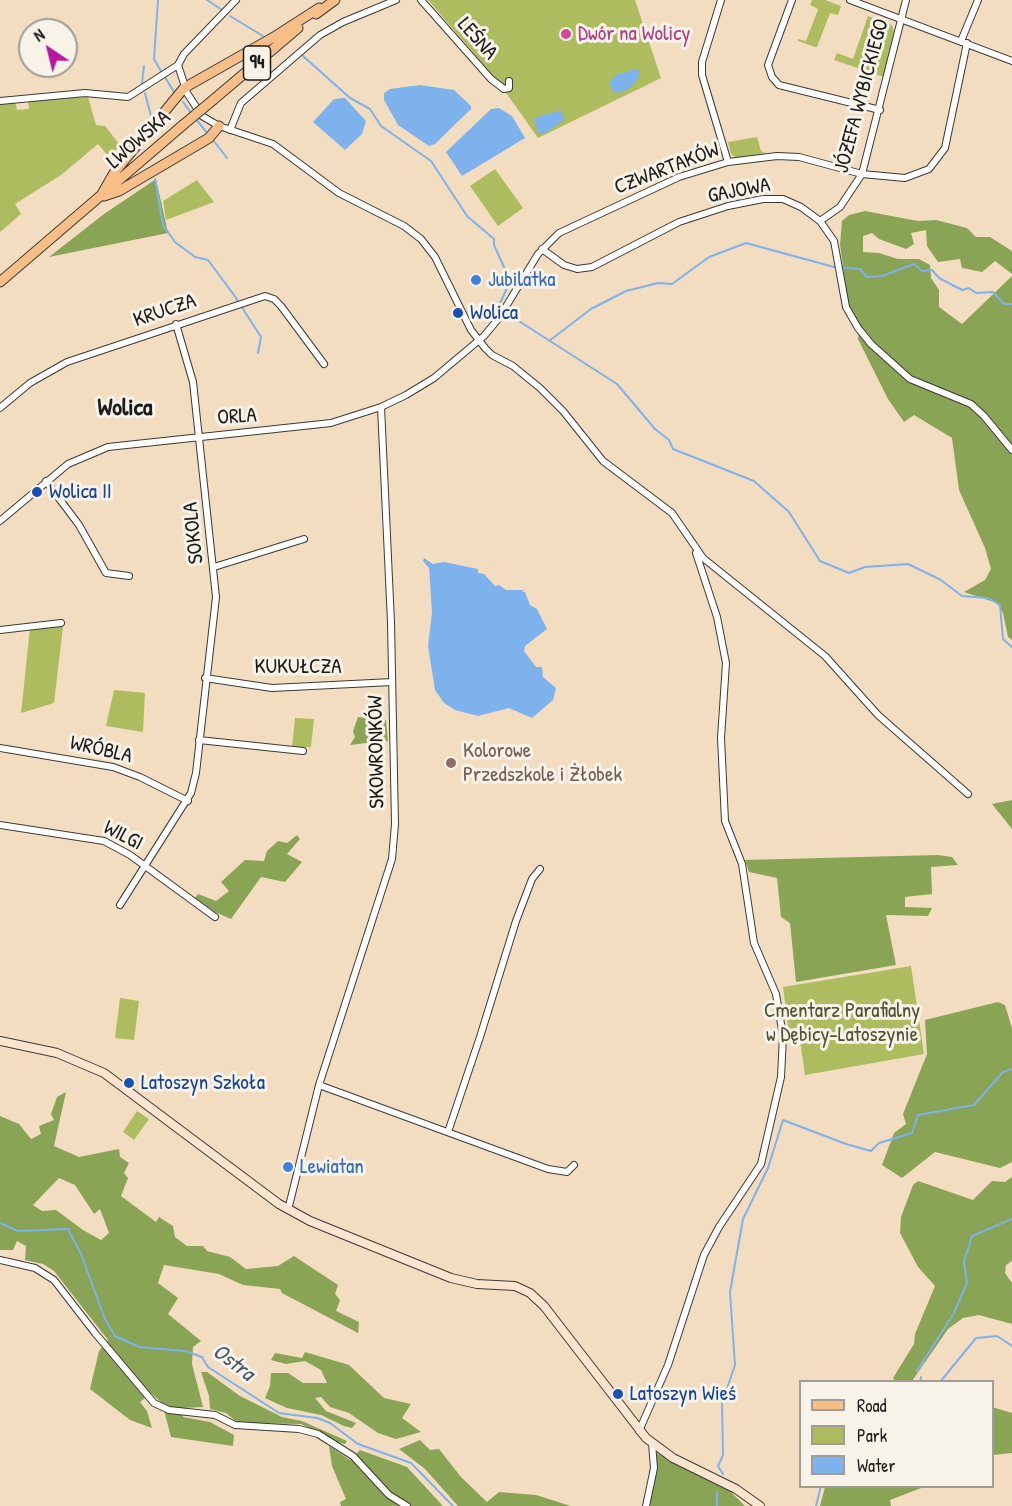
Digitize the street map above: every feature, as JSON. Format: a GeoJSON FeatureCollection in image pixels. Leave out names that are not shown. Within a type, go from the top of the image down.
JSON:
{"type":"FeatureCollection","features":[{"type":"Feature","properties":{"kind":"main road","name":"LWOWSKA"},"geometry":{"type":"LineString","coordinates":[[301,26],[328,0]]}},
{"type":"Feature","properties":{"kind":"main road","name":"LWOWSKA"},"geometry":{"type":"LineString","coordinates":[[0,282],[183,125],[335,0]]}},
{"type":"Feature","properties":{"kind":"main road"},"geometry":{"type":"LineString","coordinates":[[100,196],[114,173],[184,88],[274,37],[319,8]]}},
{"type":"Feature","properties":{"kind":"main road"},"geometry":{"type":"LineString","coordinates":[[100,196],[119,191],[199,144],[216,132],[219,126]]}},
{"type":"Feature","properties":{"kind":"street"},"geometry":{"type":"LineString","coordinates":[[0,101],[85,93],[128,97],[178,65],[184,54],[236,0]]}},
{"type":"Feature","properties":{"kind":"street"},"geometry":{"type":"LineString","coordinates":[[230,130],[236,111],[249,94],[320,35],[343,22],[396,0]]}},
{"type":"Feature","properties":{"kind":"street","name":"LEŚNA"},"geometry":{"type":"LineString","coordinates":[[421,0],[491,79],[504,89],[509,88],[509,81]]}},
{"type":"Feature","properties":{"kind":"street"},"geometry":{"type":"LineString","coordinates":[[721,0],[704,48],[702,68],[728,162]]}},
{"type":"Feature","properties":{"kind":"street"},"geometry":{"type":"LineString","coordinates":[[792,0],[768,65],[772,77],[779,85],[880,110]]}},
{"type":"Feature","properties":{"kind":"street"},"geometry":{"type":"LineString","coordinates":[[850,0],[1012,61]]}},
{"type":"Feature","properties":{"kind":"street","name":"JÓZEFA WYBICKIEGO"},"geometry":{"type":"LineString","coordinates":[[820,221],[840,207],[862,174],[880,110],[899,18],[906,0]]}},
{"type":"Feature","properties":{"kind":"street","name":"CZWARTAKÓW"},"geometry":{"type":"LineString","coordinates":[[543,249],[568,227],[678,177],[728,162],[788,156],[862,174],[905,178],[929,169],[939,159],[945,148],[964,42],[978,0]]}},
{"type":"Feature","properties":{"kind":"street"},"geometry":{"type":"LineString","coordinates":[[178,65],[184,88],[195,108],[206,119],[219,126],[273,144],[343,195],[414,232],[435,257],[478,341],[492,355],[513,366],[540,388],[611,468],[660,502],[677,520],[695,550],[717,617],[726,663],[721,738],[725,821],[742,864],[758,957],[776,994],[783,1036],[781,1077],[761,1164],[719,1227],[704,1255],[668,1365],[639,1431]]}},
{"type":"Feature","properties":{"kind":"street","name":"GAJOWA"},"geometry":{"type":"LineString","coordinates":[[543,249],[564,265],[578,269],[592,267],[679,222],[728,206],[763,199],[783,200],[801,207],[820,221],[834,241],[841,287],[849,313],[878,352],[910,379],[971,404],[1012,450]]}},
{"type":"Feature","properties":{"kind":"street"},"geometry":{"type":"LineString","coordinates":[[478,341],[503,310],[543,249]]}},
{"type":"Feature","properties":{"kind":"street","name":"KRUCZA"},"geometry":{"type":"LineString","coordinates":[[0,408],[30,383],[67,362],[244,301],[265,296],[274,299],[324,364]]}},
{"type":"Feature","properties":{"kind":"street","name":"SOKOLA"},"geometry":{"type":"LineString","coordinates":[[120,905],[188,801],[196,773],[216,597],[193,382],[176,324]]}},
{"type":"Feature","properties":{"kind":"street","name":"ORLA"},"geometry":{"type":"LineString","coordinates":[[0,521],[68,464],[108,447],[200,436],[267,432],[331,423],[381,407],[434,378],[478,341]]}},
{"type":"Feature","properties":{"kind":"street","name":"SKOWRONKÓW"},"geometry":{"type":"LineString","coordinates":[[288,1210],[319,1085],[392,859],[395,824],[392,682],[381,407]]}},
{"type":"Feature","properties":{"kind":"street"},"geometry":{"type":"LineString","coordinates":[[46,481],[79,525],[106,573],[129,576]]}},
{"type":"Feature","properties":{"kind":"street"},"geometry":{"type":"LineString","coordinates":[[214,567],[304,539]]}},
{"type":"Feature","properties":{"kind":"street"},"geometry":{"type":"LineString","coordinates":[[695,550],[774,618],[825,656],[878,716],[968,794]]}},
{"type":"Feature","properties":{"kind":"street"},"geometry":{"type":"LineString","coordinates":[[0,630],[61,623]]}},
{"type":"Feature","properties":{"kind":"street","name":"KUKUŁCZA"},"geometry":{"type":"LineString","coordinates":[[205,678],[272,688],[392,682]]}},
{"type":"Feature","properties":{"kind":"street"},"geometry":{"type":"LineString","coordinates":[[200,740],[303,751]]}},
{"type":"Feature","properties":{"kind":"street","name":"WRÓBLA"},"geometry":{"type":"LineString","coordinates":[[0,748],[113,767],[140,777],[188,801]]}},
{"type":"Feature","properties":{"kind":"street","name":"WILGI"},"geometry":{"type":"LineString","coordinates":[[0,825],[97,839],[117,847],[215,917]]}},
{"type":"Feature","properties":{"kind":"street"},"geometry":{"type":"LineString","coordinates":[[448,1132],[516,921],[532,879],[540,869]]}},
{"type":"Feature","properties":{"kind":"street"},"geometry":{"type":"LineString","coordinates":[[0,1041],[57,1053],[110,1077],[288,1210],[310,1221],[451,1278],[477,1284],[515,1286],[530,1293],[544,1306],[639,1431],[673,1458],[736,1489],[760,1506]]}},
{"type":"Feature","properties":{"kind":"street"},"geometry":{"type":"LineString","coordinates":[[319,1085],[548,1169],[567,1172],[574,1165]]}},
{"type":"Feature","properties":{"kind":"street"},"geometry":{"type":"LineString","coordinates":[[0,1260],[35,1268],[54,1280],[95,1334],[154,1403],[169,1410],[211,1414],[235,1425],[250,1428],[299,1429],[318,1434],[353,1456],[383,1490],[407,1506]]}},
{"type":"Feature","properties":{"kind":"street"},"geometry":{"type":"LineString","coordinates":[[646,1506],[654,1468],[652,1443]]}},
{"type":"Feature","properties":{"kind":"green space"},"geometry":{"type":"Polygon","coordinates":[[[428,0],[635,0],[661,78],[538,138],[497,80],[428,0]]]}},
{"type":"Feature","properties":{"kind":"green space"},"geometry":{"type":"Polygon","coordinates":[[[812,0],[825,0],[841,6],[838,15],[830,13],[817,47],[798,41],[798,39],[806,41],[817,12],[818,9],[810,5],[812,0]]]}},
{"type":"Feature","properties":{"kind":"green space"},"geometry":{"type":"Polygon","coordinates":[[[868,16],[879,20],[884,17],[893,27],[894,32],[884,77],[834,60],[837,53],[853,59],[868,16]]]}},
{"type":"Feature","properties":{"kind":"green space"},"geometry":{"type":"Polygon","coordinates":[[[88,97],[96,125],[105,126],[120,145],[109,157],[98,144],[61,175],[15,204],[21,214],[0,232],[0,103],[15,101],[17,110],[29,109],[28,100],[88,97]]]}},
{"type":"Feature","properties":{"kind":"green space"},"geometry":{"type":"Polygon","coordinates":[[[757,137],[761,151],[765,153],[737,158],[731,154],[728,142],[757,137]]]}},
{"type":"Feature","properties":{"kind":"green space"},"geometry":{"type":"Polygon","coordinates":[[[495,169],[523,208],[498,226],[470,186],[495,169]]]}},
{"type":"Feature","properties":{"kind":"green space"},"geometry":{"type":"Polygon","coordinates":[[[156,179],[168,233],[49,257],[104,214],[156,179]]]}},
{"type":"Feature","properties":{"kind":"green space"},"geometry":{"type":"Polygon","coordinates":[[[197,180],[214,202],[166,220],[163,201],[197,180]]]}},
{"type":"Feature","properties":{"kind":"green space"},"geometry":{"type":"Polygon","coordinates":[[[865,211],[918,221],[936,220],[967,228],[976,237],[990,237],[1012,251],[1012,274],[995,261],[982,272],[962,268],[960,259],[938,262],[927,246],[926,230],[911,233],[914,244],[906,249],[879,239],[872,233],[863,236],[863,252],[879,253],[898,259],[919,259],[930,265],[931,278],[939,290],[939,307],[962,324],[1012,276],[1012,640],[1008,637],[1003,613],[997,603],[964,592],[985,580],[991,569],[985,548],[959,490],[952,438],[914,415],[904,422],[888,399],[858,339],[860,326],[848,303],[840,245],[842,221],[849,215],[865,211]]]}},
{"type":"Feature","properties":{"kind":"green space"},"geometry":{"type":"Polygon","coordinates":[[[63,627],[54,703],[21,713],[30,628],[63,627]]]}},
{"type":"Feature","properties":{"kind":"green space"},"geometry":{"type":"Polygon","coordinates":[[[114,690],[145,693],[143,732],[106,726],[114,690]]]}},
{"type":"Feature","properties":{"kind":"green space"},"geometry":{"type":"Polygon","coordinates":[[[358,717],[386,720],[388,742],[382,738],[374,742],[350,745],[355,737],[353,731],[358,717]]]}},
{"type":"Feature","properties":{"kind":"green space"},"geometry":{"type":"Polygon","coordinates":[[[295,718],[314,719],[311,747],[292,747],[295,718]]]}},
{"type":"Feature","properties":{"kind":"green space"},"geometry":{"type":"Polygon","coordinates":[[[1012,800],[1012,829],[992,804],[1012,800]]]}},
{"type":"Feature","properties":{"kind":"green space"},"geometry":{"type":"Polygon","coordinates":[[[297,835],[300,839],[287,854],[302,862],[285,882],[261,877],[231,919],[215,912],[195,898],[198,894],[216,901],[229,891],[221,882],[245,860],[264,861],[267,851],[278,841],[287,843],[297,835]]]}},
{"type":"Feature","properties":{"kind":"green space"},"geometry":{"type":"Polygon","coordinates":[[[938,855],[952,857],[958,865],[931,867],[932,894],[905,897],[905,907],[932,908],[928,916],[886,915],[896,965],[796,982],[790,923],[781,917],[777,878],[749,872],[745,860],[938,855]]]}},
{"type":"Feature","properties":{"kind":"green space","name":"Cmentarz Parafialny w Dębicy-Latoszynie"},"geometry":{"type":"Polygon","coordinates":[[[911,966],[924,1054],[805,1075],[800,1040],[790,1041],[783,987],[911,966]]]}},
{"type":"Feature","properties":{"kind":"green space"},"geometry":{"type":"Polygon","coordinates":[[[120,998],[139,1001],[134,1040],[115,1038],[120,998]]]}},
{"type":"Feature","properties":{"kind":"green space"},"geometry":{"type":"Polygon","coordinates":[[[998,1002],[1005,1005],[1012,1028],[1012,1162],[1000,1168],[935,1152],[902,1178],[882,1165],[894,1133],[906,1124],[903,1114],[927,1054],[925,1020],[998,1002]]]}},
{"type":"Feature","properties":{"kind":"green space"},"geometry":{"type":"Polygon","coordinates":[[[66,1092],[54,1146],[79,1157],[119,1149],[120,1157],[129,1163],[124,1173],[128,1178],[121,1196],[156,1222],[159,1217],[173,1226],[175,1237],[187,1246],[203,1246],[207,1251],[230,1257],[246,1269],[278,1266],[294,1256],[338,1285],[335,1294],[340,1300],[336,1311],[359,1322],[358,1333],[282,1293],[280,1289],[243,1285],[219,1274],[164,1265],[158,1283],[178,1298],[168,1314],[201,1341],[193,1347],[192,1364],[203,1407],[182,1408],[183,1417],[210,1422],[234,1435],[233,1446],[171,1437],[162,1403],[151,1393],[140,1402],[147,1411],[152,1428],[130,1420],[90,1389],[99,1351],[108,1340],[54,1271],[43,1264],[25,1260],[26,1246],[17,1241],[13,1250],[0,1250],[0,1116],[19,1124],[31,1139],[41,1134],[39,1126],[54,1120],[51,1114],[57,1097],[66,1092]],[[59,1178],[33,1205],[42,1211],[56,1210],[101,1240],[109,1233],[100,1209],[94,1214],[75,1185],[59,1178]]]}},
{"type":"Feature","properties":{"kind":"green space"},"geometry":{"type":"Polygon","coordinates":[[[137,1111],[149,1119],[134,1140],[123,1132],[137,1111]]]}},
{"type":"Feature","properties":{"kind":"green space"},"geometry":{"type":"Polygon","coordinates":[[[1012,1177],[1012,1261],[1006,1265],[1005,1273],[1012,1283],[1012,1324],[979,1315],[963,1318],[948,1329],[913,1380],[894,1380],[893,1378],[914,1344],[915,1334],[935,1286],[918,1267],[900,1233],[901,1217],[913,1185],[918,1181],[973,1200],[992,1181],[1005,1182],[1012,1177]]]}},
{"type":"Feature","properties":{"kind":"green space"},"geometry":{"type":"Polygon","coordinates":[[[305,1352],[349,1365],[384,1398],[411,1404],[402,1418],[421,1432],[396,1439],[378,1433],[349,1413],[330,1407],[321,1397],[315,1398],[326,1411],[356,1423],[352,1428],[321,1415],[287,1408],[265,1398],[270,1386],[271,1373],[288,1373],[303,1383],[327,1383],[321,1370],[305,1361],[286,1364],[271,1360],[275,1353],[302,1358],[305,1352]]]}},
{"type":"Feature","properties":{"kind":"green space"},"geometry":{"type":"Polygon","coordinates":[[[201,1372],[207,1372],[240,1396],[282,1417],[302,1421],[347,1441],[345,1444],[334,1441],[301,1424],[238,1423],[226,1413],[210,1409],[209,1396],[201,1372]]]}},
{"type":"Feature","properties":{"kind":"green space"},"geometry":{"type":"Polygon","coordinates":[[[994,1408],[1012,1413],[1012,1453],[994,1455],[994,1408]]]}},
{"type":"Feature","properties":{"kind":"green space"},"geometry":{"type":"Polygon","coordinates":[[[420,1440],[430,1450],[439,1449],[461,1477],[487,1502],[499,1492],[536,1495],[571,1506],[458,1506],[425,1469],[399,1449],[420,1440]]]}},
{"type":"Feature","properties":{"kind":"green space"},"geometry":{"type":"Polygon","coordinates":[[[329,1446],[350,1460],[360,1450],[407,1467],[443,1506],[341,1506],[340,1502],[346,1499],[332,1466],[329,1446]]]}},
{"type":"Feature","properties":{"kind":"green space"},"geometry":{"type":"Polygon","coordinates":[[[657,1453],[730,1491],[745,1506],[650,1506],[657,1453]]]}},
{"type":"Feature","properties":{"kind":"green space"},"geometry":{"type":"Polygon","coordinates":[[[824,1488],[921,1488],[890,1500],[891,1506],[820,1506],[824,1488]]]}},
{"type":"Feature","properties":{"kind":"water"},"geometry":{"type":"Polygon","coordinates":[[[634,69],[640,71],[638,79],[627,90],[617,93],[613,91],[609,83],[616,75],[634,69]]]}},
{"type":"Feature","properties":{"kind":"water"},"geometry":{"type":"Polygon","coordinates":[[[420,85],[454,90],[471,106],[471,109],[435,144],[429,146],[398,125],[384,100],[384,93],[390,89],[420,85]]]}},
{"type":"Feature","properties":{"kind":"water"},"geometry":{"type":"Polygon","coordinates":[[[345,98],[366,121],[362,134],[345,150],[313,122],[334,99],[345,98]]]}},
{"type":"Feature","properties":{"kind":"water"},"geometry":{"type":"Polygon","coordinates":[[[499,108],[512,116],[525,138],[462,176],[446,152],[491,109],[499,108]]]}},
{"type":"Feature","properties":{"kind":"water"},"geometry":{"type":"Polygon","coordinates":[[[561,110],[564,120],[550,130],[541,134],[538,132],[534,118],[561,110]]]}},
{"type":"Feature","properties":{"kind":"water"},"geometry":{"type":"Polygon","coordinates":[[[424,558],[433,564],[444,562],[478,569],[478,573],[484,574],[495,586],[499,585],[506,590],[524,590],[522,592],[525,592],[530,605],[537,609],[547,629],[525,646],[524,651],[536,667],[542,667],[543,677],[556,688],[553,700],[532,718],[509,708],[478,716],[455,710],[444,703],[435,690],[428,646],[432,613],[429,568],[423,561],[424,558]]]}},
{"type":"Feature","properties":{"kind":"waterway"},"geometry":{"type":"LineString","coordinates":[[158,0],[154,59],[161,71]]}},
{"type":"Feature","properties":{"kind":"waterway"},"geometry":{"type":"LineString","coordinates":[[207,0],[222,10]]}},
{"type":"Feature","properties":{"kind":"waterway"},"geometry":{"type":"LineString","coordinates":[[230,16],[263,36]]}},
{"type":"Feature","properties":{"kind":"waterway"},"geometry":{"type":"LineString","coordinates":[[303,56],[350,98],[370,109],[381,126],[431,161],[467,216],[494,239],[494,245],[504,267],[507,288],[500,303]]}},
{"type":"Feature","properties":{"kind":"waterway"},"geometry":{"type":"LineString","coordinates":[[142,83],[144,66]]}},
{"type":"Feature","properties":{"kind":"waterway"},"geometry":{"type":"LineString","coordinates":[[165,77],[174,92]]}},
{"type":"Feature","properties":{"kind":"waterway"},"geometry":{"type":"LineString","coordinates":[[145,93],[152,120]]}},
{"type":"Feature","properties":{"kind":"waterway"},"geometry":{"type":"LineString","coordinates":[[183,102],[191,113]]}},
{"type":"Feature","properties":{"kind":"waterway"},"geometry":{"type":"LineString","coordinates":[[195,118],[208,134]]}},
{"type":"Feature","properties":{"kind":"waterway"},"geometry":{"type":"LineString","coordinates":[[213,140],[227,158]]}},
{"type":"Feature","properties":{"kind":"waterway"},"geometry":{"type":"LineString","coordinates":[[155,179],[163,225],[175,242],[195,257],[208,260],[234,295],[261,337],[258,353]]}},
{"type":"Feature","properties":{"kind":"waterway"},"geometry":{"type":"LineString","coordinates":[[549,341],[591,309],[626,291],[658,283],[672,284],[709,257],[746,243],[834,267],[860,269],[867,277],[882,276],[914,264],[922,271],[932,270],[939,278],[962,290],[969,288],[976,293],[993,292],[1004,304],[1012,304]]}},
{"type":"Feature","properties":{"kind":"waterway"},"geometry":{"type":"LineString","coordinates":[[511,316],[617,384],[655,429],[669,440],[673,449],[754,481],[789,512],[820,561],[849,573],[865,567],[908,564],[941,580],[962,596],[988,598],[1000,605],[1003,639],[1012,647]]}},
{"type":"Feature","properties":{"kind":"waterway"},"geometry":{"type":"LineString","coordinates":[[723,1474],[718,1466],[723,1455],[722,1403],[735,1365],[730,1292],[743,1219],[768,1168],[783,1120],[871,1151],[879,1143],[912,1133],[918,1115],[974,1105],[1003,1072],[1012,1069]]}},
{"type":"Feature","properties":{"kind":"waterway"},"geometry":{"type":"LineString","coordinates":[[917,1371],[954,1313],[967,1283],[964,1262],[972,1236],[1012,1219]]}},
{"type":"Feature","properties":{"kind":"waterway","name":"Ostra"},"geometry":{"type":"LineString","coordinates":[[0,1223],[18,1231],[68,1229],[82,1256],[104,1317],[115,1336],[139,1347],[185,1351],[202,1357],[208,1367],[279,1413],[317,1418],[330,1423],[358,1444],[411,1463],[453,1506]]}},
{"type":"Feature","properties":{"kind":"waterway"},"geometry":{"type":"LineString","coordinates":[[942,1380],[976,1338],[997,1336],[1012,1346]]}},
{"type":"Feature","properties":{"kind":"waterway"},"geometry":{"type":"LineString","coordinates":[[816,1506],[820,1488]]}},
{"type":"Feature","properties":{"kind":"waterway"},"geometry":{"type":"LineString","coordinates":[[717,1492],[717,1506]]}},
{"type":"Feature","properties":{"kind":"place","name":"Dwór na Wolicy"},"geometry":{"type":"Point","coordinates":[566,34]}},
{"type":"Feature","properties":{"kind":"place","name":"Jubilatka"},"geometry":{"type":"Point","coordinates":[476,280]}},
{"type":"Feature","properties":{"kind":"place","name":"Wolica"},"geometry":{"type":"Point","coordinates":[458,313]}},
{"type":"Feature","properties":{"kind":"place","name":"Wolica II"},"geometry":{"type":"Point","coordinates":[37,492]}},
{"type":"Feature","properties":{"kind":"place","name":"Kolorowe Przedszkole i Żłobek"},"geometry":{"type":"Point","coordinates":[451,763]}},
{"type":"Feature","properties":{"kind":"place","name":"Latoszyn Szkoła"},"geometry":{"type":"Point","coordinates":[129,1083]}},
{"type":"Feature","properties":{"kind":"place","name":"Lewiatan"},"geometry":{"type":"Point","coordinates":[288,1167]}},
{"type":"Feature","properties":{"kind":"place","name":"Latoszyn Wieś"},"geometry":{"type":"Point","coordinates":[618,1394]}},
{"type":"Feature","properties":{"kind":"district","name":"Wolica"},"geometry":{"type":"Point","coordinates":[125,409]}}]}
